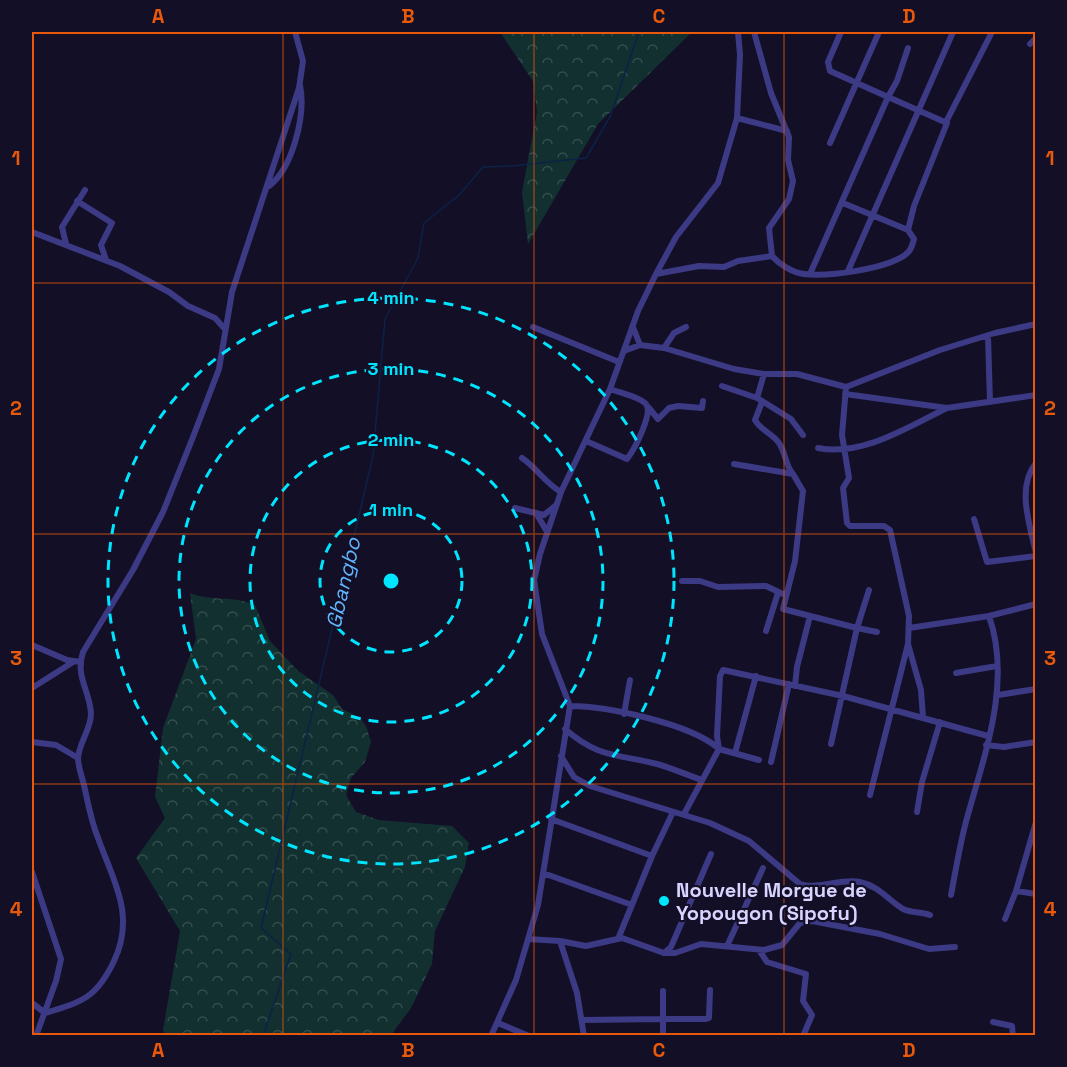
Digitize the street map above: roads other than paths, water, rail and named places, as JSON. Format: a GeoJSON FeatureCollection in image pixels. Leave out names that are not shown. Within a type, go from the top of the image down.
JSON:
{"type":"FeatureCollection","features":[{"type":"Feature","properties":{"kind":"street"},"geometry":{"type":"LineString","coordinates":[[32,688],[77,662],[133,570],[169,499],[215,380],[222,325],[227,316],[300,83],[303,61],[296,32]]}},
{"type":"Feature","properties":{"kind":"street"},"geometry":{"type":"LineString","coordinates":[[491,1035],[516,980],[528,939],[543,873],[570,706],[542,634],[535,597],[534,580],[546,530],[561,492],[610,389],[656,274],[676,237],[718,183],[737,118],[740,56],[738,32]]}},
{"type":"Feature","properties":{"kind":"street"},"geometry":{"type":"LineString","coordinates":[[754,32],[771,93],[786,131],[792,191],[769,228],[772,256]]}},
{"type":"Feature","properties":{"kind":"street"},"geometry":{"type":"LineString","coordinates":[[841,32],[827,67],[830,71],[946,122]]}},
{"type":"Feature","properties":{"kind":"street"},"geometry":{"type":"LineString","coordinates":[[830,143],[879,32]]}},
{"type":"Feature","properties":{"kind":"street"},"geometry":{"type":"LineString","coordinates":[[848,271],[953,32]]}},
{"type":"Feature","properties":{"kind":"street"},"geometry":{"type":"LineString","coordinates":[[908,230],[914,206],[933,163],[946,122],[992,32]]}},
{"type":"Feature","properties":{"kind":"street"},"geometry":{"type":"LineString","coordinates":[[1030,45],[1035,38]]}},
{"type":"Feature","properties":{"kind":"street"},"geometry":{"type":"LineString","coordinates":[[810,274],[843,203],[858,160],[897,81],[908,48]]}},
{"type":"Feature","properties":{"kind":"street"},"geometry":{"type":"LineString","coordinates":[[268,187],[276,181],[284,167],[296,135],[302,111],[300,83]]}},
{"type":"Feature","properties":{"kind":"street"},"geometry":{"type":"LineString","coordinates":[[737,118],[786,131]]}},
{"type":"Feature","properties":{"kind":"street"},"geometry":{"type":"LineString","coordinates":[[66,244],[62,229],[85,190]]}},
{"type":"Feature","properties":{"kind":"street"},"geometry":{"type":"LineString","coordinates":[[77,201],[111,222],[101,245],[106,260]]}},
{"type":"Feature","properties":{"kind":"street"},"geometry":{"type":"LineString","coordinates":[[656,274],[699,266],[724,267],[738,261],[772,256],[796,272],[810,274],[848,271],[895,261],[907,254],[914,239],[908,230],[843,203]]}},
{"type":"Feature","properties":{"kind":"street"},"geometry":{"type":"LineString","coordinates":[[32,232],[43,239],[66,244],[106,260],[170,292],[188,306],[222,325]]}},
{"type":"Feature","properties":{"kind":"street"},"geometry":{"type":"LineString","coordinates":[[624,351],[640,345],[664,348],[735,369],[764,374],[797,374],[846,387],[940,350],[1035,324]]}},
{"type":"Feature","properties":{"kind":"street"},"geometry":{"type":"LineString","coordinates":[[533,327],[619,363]]}},
{"type":"Feature","properties":{"kind":"street"},"geometry":{"type":"LineString","coordinates":[[633,327],[640,345]]}},
{"type":"Feature","properties":{"kind":"street"},"geometry":{"type":"LineString","coordinates":[[664,348],[674,333],[686,327]]}},
{"type":"Feature","properties":{"kind":"street"},"geometry":{"type":"LineString","coordinates":[[988,336],[990,402]]}},
{"type":"Feature","properties":{"kind":"street"},"geometry":{"type":"LineString","coordinates":[[764,374],[754,420],[759,426],[772,433],[787,457],[787,467],[802,491],[795,561],[765,631]]}},
{"type":"Feature","properties":{"kind":"street"},"geometry":{"type":"LineString","coordinates":[[722,386],[759,400],[791,419],[803,435]]}},
{"type":"Feature","properties":{"kind":"street"},"geometry":{"type":"LineString","coordinates":[[846,387],[842,419],[843,452],[849,478],[843,488],[847,523],[850,526],[884,526],[890,530],[909,628],[908,644],[870,795]]}},
{"type":"Feature","properties":{"kind":"street"},"geometry":{"type":"LineString","coordinates":[[610,389],[645,403],[658,419],[669,408],[678,406],[702,408],[703,402]]}},
{"type":"Feature","properties":{"kind":"street"},"geometry":{"type":"LineString","coordinates":[[846,394],[947,408],[1035,395]]}},
{"type":"Feature","properties":{"kind":"street"},"geometry":{"type":"LineString","coordinates":[[586,441],[627,459],[646,420],[648,408]]}},
{"type":"Feature","properties":{"kind":"street"},"geometry":{"type":"LineString","coordinates":[[818,448],[843,452],[890,435],[947,408]]}},
{"type":"Feature","properties":{"kind":"street"},"geometry":{"type":"LineString","coordinates":[[522,458],[537,468],[550,486],[561,492]]}},
{"type":"Feature","properties":{"kind":"street"},"geometry":{"type":"LineString","coordinates":[[974,519],[983,558],[987,562],[1035,555],[1026,496],[1029,471],[1035,463]]}},
{"type":"Feature","properties":{"kind":"street"},"geometry":{"type":"LineString","coordinates":[[734,464],[793,474]]}},
{"type":"Feature","properties":{"kind":"street"},"geometry":{"type":"LineString","coordinates":[[515,508],[544,515],[555,506]]}},
{"type":"Feature","properties":{"kind":"street"},"geometry":{"type":"LineString","coordinates":[[536,513],[546,530]]}},
{"type":"Feature","properties":{"kind":"street"},"geometry":{"type":"LineString","coordinates":[[682,581],[700,581],[718,587],[772,587],[781,594],[783,609],[877,632]]}},
{"type":"Feature","properties":{"kind":"street"},"geometry":{"type":"LineString","coordinates":[[831,744],[857,628],[869,590]]}},
{"type":"Feature","properties":{"kind":"street"},"geometry":{"type":"LineString","coordinates":[[909,628],[988,616],[1035,604]]}},
{"type":"Feature","properties":{"kind":"street"},"geometry":{"type":"LineString","coordinates":[[771,762],[810,616]]}},
{"type":"Feature","properties":{"kind":"street"},"geometry":{"type":"LineString","coordinates":[[951,895],[966,821],[998,695],[993,629],[988,616]]}},
{"type":"Feature","properties":{"kind":"street"},"geometry":{"type":"LineString","coordinates":[[908,644],[921,690],[923,717]]}},
{"type":"Feature","properties":{"kind":"street"},"geometry":{"type":"LineString","coordinates":[[32,645],[77,662]]}},
{"type":"Feature","properties":{"kind":"street"},"geometry":{"type":"LineString","coordinates":[[45,1013],[81,1002],[92,995],[106,978],[118,953],[122,935],[123,913],[120,891],[91,819],[78,758],[91,712],[77,662]]}},
{"type":"Feature","properties":{"kind":"street"},"geometry":{"type":"LineString","coordinates":[[956,673],[997,666]]}},
{"type":"Feature","properties":{"kind":"street"},"geometry":{"type":"LineString","coordinates":[[684,814],[719,749],[717,736],[721,672],[723,670],[843,696],[988,736]]}},
{"type":"Feature","properties":{"kind":"street"},"geometry":{"type":"LineString","coordinates":[[735,753],[756,676]]}},
{"type":"Feature","properties":{"kind":"street"},"geometry":{"type":"LineString","coordinates":[[624,714],[630,681]]}},
{"type":"Feature","properties":{"kind":"street"},"geometry":{"type":"LineString","coordinates":[[998,695],[1035,689]]}},
{"type":"Feature","properties":{"kind":"street"},"geometry":{"type":"LineString","coordinates":[[570,706],[592,707],[676,725],[719,749],[759,760]]}},
{"type":"Feature","properties":{"kind":"street"},"geometry":{"type":"LineString","coordinates":[[917,812],[924,775],[940,722]]}},
{"type":"Feature","properties":{"kind":"street"},"geometry":{"type":"LineString","coordinates":[[565,729],[584,746],[599,753],[658,764],[702,780]]}},
{"type":"Feature","properties":{"kind":"street"},"geometry":{"type":"LineString","coordinates":[[32,742],[56,746],[78,758]]}},
{"type":"Feature","properties":{"kind":"street"},"geometry":{"type":"LineString","coordinates":[[986,745],[999,747],[1035,742]]}},
{"type":"Feature","properties":{"kind":"street"},"geometry":{"type":"LineString","coordinates":[[561,756],[574,777],[590,786],[684,814],[749,841],[800,884],[808,886],[850,880],[864,883],[882,892],[906,910],[930,915]]}},
{"type":"Feature","properties":{"kind":"street"},"geometry":{"type":"LineString","coordinates":[[618,939],[673,812]]}},
{"type":"Feature","properties":{"kind":"street"},"geometry":{"type":"LineString","coordinates":[[551,819],[652,856]]}},
{"type":"Feature","properties":{"kind":"street"},"geometry":{"type":"LineString","coordinates":[[1005,919],[1016,891],[1035,822]]}},
{"type":"Feature","properties":{"kind":"street"},"geometry":{"type":"LineString","coordinates":[[664,953],[671,947],[711,854]]}},
{"type":"Feature","properties":{"kind":"street"},"geometry":{"type":"LineString","coordinates":[[727,946],[763,868]]}},
{"type":"Feature","properties":{"kind":"street"},"geometry":{"type":"LineString","coordinates":[[32,872],[61,959],[36,1035]]}},
{"type":"Feature","properties":{"kind":"street"},"geometry":{"type":"LineString","coordinates":[[543,873],[632,905]]}},
{"type":"Feature","properties":{"kind":"street"},"geometry":{"type":"LineString","coordinates":[[1016,891],[1035,894]]}},
{"type":"Feature","properties":{"kind":"street"},"geometry":{"type":"LineString","coordinates":[[528,939],[560,941],[586,946],[618,939],[664,953],[675,953],[701,944],[759,950],[782,945],[800,923],[812,921],[880,934],[929,950],[955,947]]}},
{"type":"Feature","properties":{"kind":"street"},"geometry":{"type":"LineString","coordinates":[[560,941],[577,993],[584,1035]]}},
{"type":"Feature","properties":{"kind":"street"},"geometry":{"type":"LineString","coordinates":[[759,950],[767,962],[806,974],[803,1001],[812,1015],[802,1035]]}},
{"type":"Feature","properties":{"kind":"street"},"geometry":{"type":"LineString","coordinates":[[582,1020],[709,1018],[710,990]]}},
{"type":"Feature","properties":{"kind":"street"},"geometry":{"type":"LineString","coordinates":[[663,991],[663,1035]]}},
{"type":"Feature","properties":{"kind":"street"},"geometry":{"type":"LineString","coordinates":[[32,1003],[45,1013]]}},
{"type":"Feature","properties":{"kind":"street"},"geometry":{"type":"LineString","coordinates":[[993,1022],[1012,1026],[1013,1035]]}},
{"type":"Feature","properties":{"kind":"street"},"geometry":{"type":"LineString","coordinates":[[498,1023],[530,1035]]}},
{"type":"Feature","properties":{"kind":"waterway","name":"Gbangbo"},"geometry":{"type":"LineString","coordinates":[[263,1036],[291,954],[261,928],[373,456],[385,319],[418,258],[424,223],[459,195],[483,167],[586,158],[610,117],[639,32]]}},
{"type":"Feature","properties":{"kind":"place","name":"Nouvelle Morgue de Yopougon (Sipofu)"},"geometry":{"type":"Point","coordinates":[664,901]}}]}
